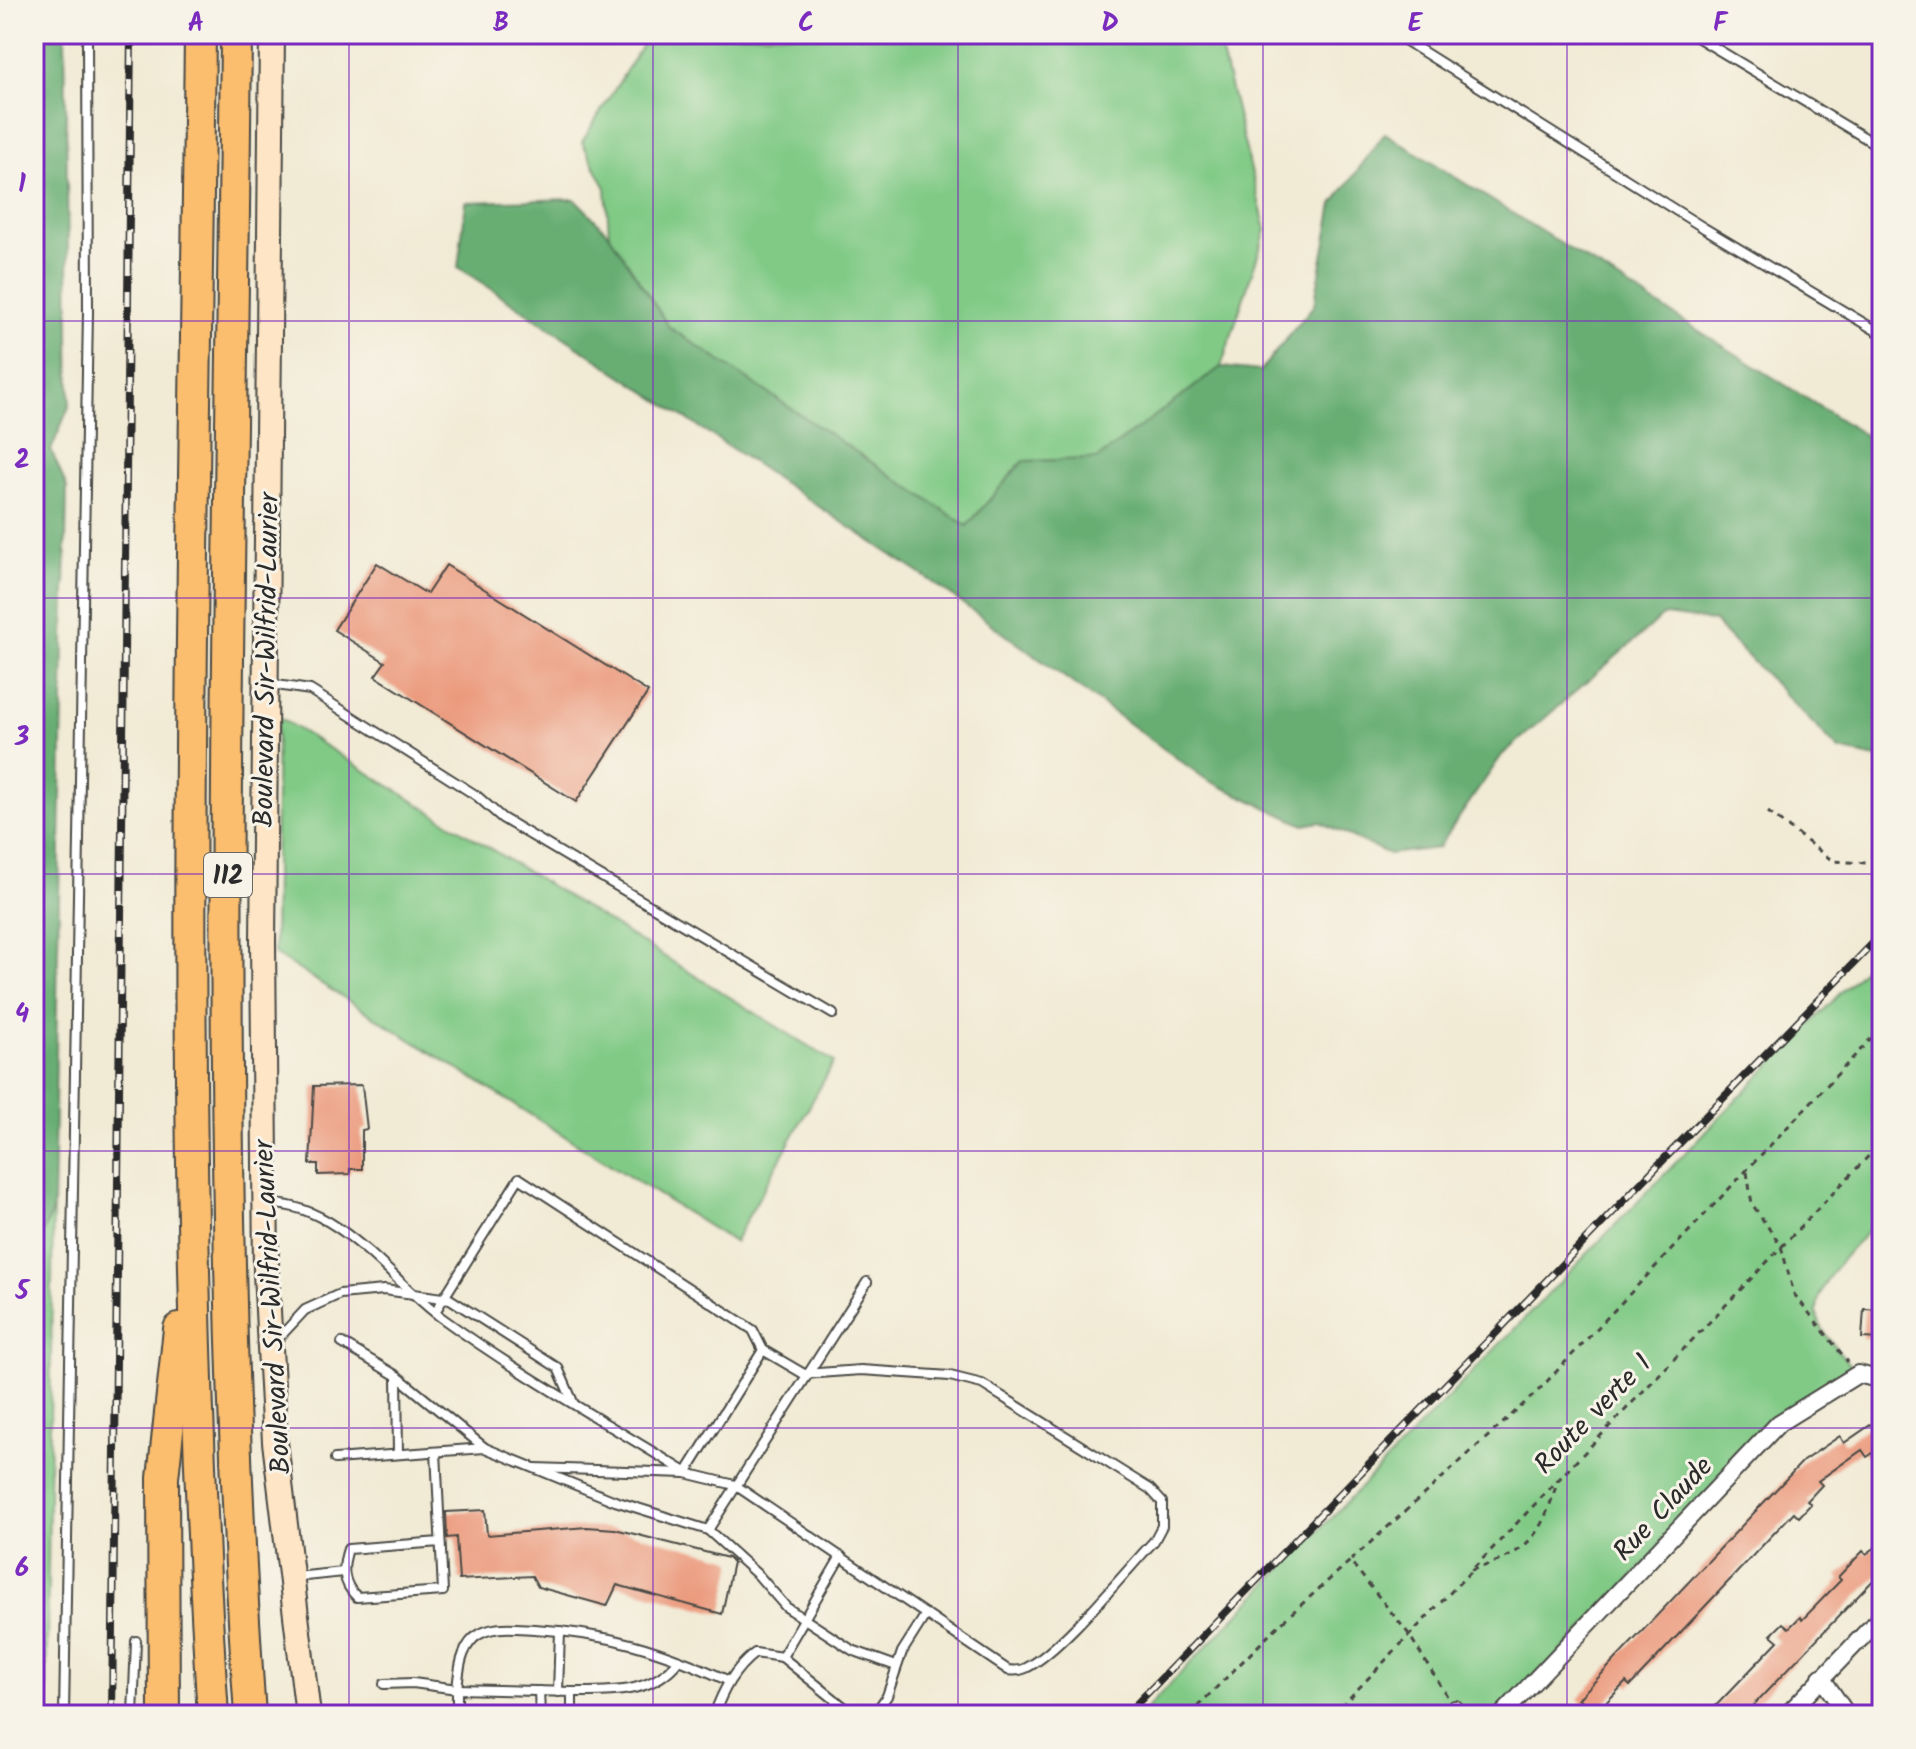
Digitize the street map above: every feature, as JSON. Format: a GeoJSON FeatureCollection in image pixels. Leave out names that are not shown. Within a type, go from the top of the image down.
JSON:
{"type":"FeatureCollection","features":[{"type":"Feature","properties":{"kind":"highway","name":"112"},"geometry":{"type":"LineString","coordinates":[[200,34],[191,833],[191,1212],[213,1715]]}},
{"type":"Feature","properties":{"kind":"highway","name":"Boulevard Sir-Wilfrid-Laurier"},"geometry":{"type":"LineString","coordinates":[[236,34],[227,1126],[232,1347],[250,1715]]}},
{"type":"Feature","properties":{"kind":"highway"},"geometry":{"type":"LineString","coordinates":[[164,1715],[163,1478],[191,1212]]}},
{"type":"Feature","properties":{"kind":"street","name":"Boulevard Sir-Wilfrid-Laurier"},"geometry":{"type":"LineString","coordinates":[[272,34],[265,684],[264,1204],[268,1351],[308,1715]]}},
{"type":"Feature","properties":{"kind":"street","name":"Rue Claude"},"geometry":{"type":"LineString","coordinates":[[1502,1715],[1779,1423],[1858,1374],[1882,1380]]}},
{"type":"Feature","properties":{"kind":"street"},"geometry":{"type":"LineString","coordinates":[[1787,1715],[1882,1616]]}},
{"type":"Feature","properties":{"kind":"street"},"geometry":{"type":"LineString","coordinates":[[1821,1677],[1847,1715]]}},
{"type":"Feature","properties":{"kind":"lane"},"geometry":{"type":"LineString","coordinates":[[64,1715],[88,312],[87,34]]}},
{"type":"Feature","properties":{"kind":"lane"},"geometry":{"type":"LineString","coordinates":[[1395,34],[1704,228],[1882,334]]}},
{"type":"Feature","properties":{"kind":"lane"},"geometry":{"type":"LineString","coordinates":[[1692,34],[1882,148]]}},
{"type":"Feature","properties":{"kind":"lane"},"geometry":{"type":"LineString","coordinates":[[265,684],[310,690],[477,796],[502,818],[833,1014]]}},
{"type":"Feature","properties":{"kind":"lane"},"geometry":{"type":"LineString","coordinates":[[435,1312],[519,1178],[748,1325],[763,1350],[804,1374],[861,1370],[950,1376],[982,1384],[1129,1474],[1162,1502],[1162,1526],[1154,1541],[1072,1628],[1025,1669],[1008,1670],[735,1485],[686,1473],[535,1468]]}},
{"type":"Feature","properties":{"kind":"lane"},"geometry":{"type":"LineString","coordinates":[[264,1204],[296,1205],[311,1212],[361,1245],[435,1312],[686,1473]]}},
{"type":"Feature","properties":{"kind":"lane"},"geometry":{"type":"LineString","coordinates":[[708,1530],[804,1374],[867,1282]]}},
{"type":"Feature","properties":{"kind":"lane"},"geometry":{"type":"LineString","coordinates":[[268,1351],[295,1318],[327,1298],[369,1290],[450,1299],[558,1368],[574,1403]]}},
{"type":"Feature","properties":{"kind":"lane"},"geometry":{"type":"LineString","coordinates":[[342,1343],[397,1376],[485,1448],[615,1501],[708,1530],[759,1576],[786,1607],[852,1650],[896,1666]]}},
{"type":"Feature","properties":{"kind":"lane"},"geometry":{"type":"LineString","coordinates":[[686,1473],[763,1350]]}},
{"type":"Feature","properties":{"kind":"lane"},"geometry":{"type":"LineString","coordinates":[[397,1376],[398,1454]]}},
{"type":"Feature","properties":{"kind":"lane"},"geometry":{"type":"LineString","coordinates":[[335,1459],[485,1448]]}},
{"type":"Feature","properties":{"kind":"lane"},"geometry":{"type":"LineString","coordinates":[[436,1452],[443,1591],[357,1597],[343,1572],[348,1549],[440,1542]]}},
{"type":"Feature","properties":{"kind":"lane"},"geometry":{"type":"LineString","coordinates":[[782,1657],[841,1556]]}},
{"type":"Feature","properties":{"kind":"lane"},"geometry":{"type":"LineString","coordinates":[[291,1578],[343,1572]]}},
{"type":"Feature","properties":{"kind":"lane"},"geometry":{"type":"LineString","coordinates":[[874,1715],[887,1696],[896,1666],[926,1614]]}},
{"type":"Feature","properties":{"kind":"lane"},"geometry":{"type":"LineString","coordinates":[[457,1715],[457,1689],[466,1648],[486,1631],[588,1632],[679,1660],[729,1681]]}},
{"type":"Feature","properties":{"kind":"lane"},"geometry":{"type":"LineString","coordinates":[[558,1692],[560,1631]]}},
{"type":"Feature","properties":{"kind":"lane"},"geometry":{"type":"LineString","coordinates":[[133,1715],[136,1641]]}},
{"type":"Feature","properties":{"kind":"lane"},"geometry":{"type":"LineString","coordinates":[[714,1715],[729,1681],[755,1653],[782,1657],[854,1715]]}},
{"type":"Feature","properties":{"kind":"lane"},"geometry":{"type":"LineString","coordinates":[[384,1684],[558,1692],[626,1691],[669,1672],[679,1660]]}},
{"type":"Feature","properties":{"kind":"lane"},"geometry":{"type":"LineString","coordinates":[[539,1691],[540,1715]]}},
{"type":"Feature","properties":{"kind":"lane"},"geometry":{"type":"LineString","coordinates":[[572,1692],[572,1715]]}},
{"type":"Feature","properties":{"kind":"path"},"geometry":{"type":"LineString","coordinates":[[1768,812],[1833,861],[1882,864]]}},
{"type":"Feature","properties":{"kind":"path"},"geometry":{"type":"LineString","coordinates":[[1192,1714],[1282,1622],[1536,1393],[1882,1027]]}},
{"type":"Feature","properties":{"kind":"path","name":"Route verte 1"},"geometry":{"type":"LineString","coordinates":[[1333,1715],[1408,1633],[1882,1142]]}},
{"type":"Feature","properties":{"kind":"path"},"geometry":{"type":"LineString","coordinates":[[1747,1171],[1752,1204],[1781,1246],[1794,1294],[1848,1362]]}},
{"type":"Feature","properties":{"kind":"path"},"geometry":{"type":"LineString","coordinates":[[1468,1571],[1514,1556],[1541,1529],[1559,1477]]}},
{"type":"Feature","properties":{"kind":"path"},"geometry":{"type":"LineString","coordinates":[[1350,1561],[1408,1633],[1457,1712]]}},
{"type":"Feature","properties":{"kind":"green space"},"geometry":{"type":"Polygon","coordinates":[[[34,34],[65,34],[70,404],[51,450],[67,488],[53,1209],[34,1254],[34,34]]]}},
{"type":"Feature","properties":{"kind":"green space"},"geometry":{"type":"Polygon","coordinates":[[[649,34],[1217,34],[1266,230],[1221,367],[1097,459],[1023,461],[967,526],[669,327],[609,234],[606,188],[582,142],[649,34]]]}},
{"type":"Feature","properties":{"kind":"green space"},"geometry":{"type":"Polygon","coordinates":[[[1385,133],[1882,446],[1882,759],[1839,750],[1713,621],[1664,615],[1502,755],[1438,848],[1389,854],[1320,822],[1304,825],[1207,780],[934,583],[458,267],[466,202],[575,199],[609,234],[669,327],[967,526],[1023,461],[1097,459],[1221,367],[1260,371],[1314,305],[1333,204],[1385,133]]]}},
{"type":"Feature","properties":{"kind":"green space"},"geometry":{"type":"Polygon","coordinates":[[[277,716],[834,1062],[734,1242],[274,954],[277,716]]]}},
{"type":"Feature","properties":{"kind":"green space"},"geometry":{"type":"Polygon","coordinates":[[[1882,950],[1882,1216],[1837,1266],[1820,1296],[1817,1311],[1828,1337],[1858,1374],[1779,1423],[1502,1715],[1140,1715],[1882,950]]]}},
{"type":"Feature","properties":{"kind":"green space"},"geometry":{"type":"Polygon","coordinates":[[[53,1209],[46,1715],[34,1715],[34,1254],[53,1209]]]}},
{"type":"Feature","properties":{"kind":"building"},"geometry":{"type":"Polygon","coordinates":[[[377,563],[427,594],[446,565],[648,692],[576,802],[375,676],[385,662],[334,630],[377,563]]]}},
{"type":"Feature","properties":{"kind":"building"},"geometry":{"type":"Polygon","coordinates":[[[362,1085],[367,1129],[362,1130],[362,1169],[350,1169],[350,1174],[318,1175],[318,1164],[310,1164],[314,1086],[362,1085]]]}},
{"type":"Feature","properties":{"kind":"building"},"geometry":{"type":"Polygon","coordinates":[[[1864,1309],[1882,1310],[1882,1339],[1862,1338],[1864,1309]]]}},
{"type":"Feature","properties":{"kind":"building"},"geometry":{"type":"Polygon","coordinates":[[[1882,1417],[1882,1447],[1867,1457],[1862,1450],[1818,1481],[1822,1485],[1807,1501],[1811,1504],[1799,1517],[1794,1512],[1630,1686],[1626,1682],[1594,1715],[1585,1715],[1577,1708],[1582,1702],[1578,1699],[1803,1461],[1840,1436],[1844,1443],[1882,1417]]]}},
{"type":"Feature","properties":{"kind":"building"},"geometry":{"type":"Polygon","coordinates":[[[485,1510],[487,1535],[587,1527],[615,1529],[728,1558],[733,1562],[722,1614],[617,1585],[607,1606],[538,1587],[532,1576],[459,1580],[456,1537],[447,1538],[446,1512],[485,1510]]]}},
{"type":"Feature","properties":{"kind":"building"},"geometry":{"type":"Polygon","coordinates":[[[1882,1543],[1882,1571],[1744,1715],[1707,1715],[1778,1641],[1771,1635],[1783,1623],[1789,1628],[1800,1617],[1802,1620],[1841,1580],[1838,1577],[1863,1551],[1866,1554],[1882,1543]]]}},
{"type":"Feature","properties":{"kind":"railway"},"geometry":{"type":"LineString","coordinates":[[112,1715],[131,34]]}},
{"type":"Feature","properties":{"kind":"railway"},"geometry":{"type":"LineString","coordinates":[[1126,1715],[1882,934]]}}]}
